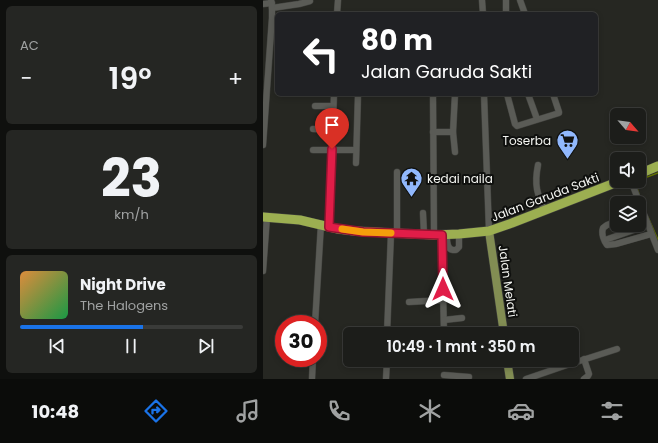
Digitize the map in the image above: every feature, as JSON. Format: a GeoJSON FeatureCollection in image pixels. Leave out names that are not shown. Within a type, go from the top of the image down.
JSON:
{"type":"FeatureCollection","features":[{"type":"Feature","properties":{"kind":"highway"},"geometry":{"type":"LineString","coordinates":[[646,171],[658,166]]}},
{"type":"Feature","properties":{"kind":"highway","name":"Jalan Garuda Sakti"},"geometry":{"type":"LineString","coordinates":[[265,217],[300,220],[354,231],[441,235],[459,234],[489,231],[513,224],[610,185]]}},
{"type":"Feature","properties":{"kind":"main road","name":"Jalan Melati"},"geometry":{"type":"LineString","coordinates":[[489,231],[502,327]]}},
{"type":"Feature","properties":{"kind":"main road"},"geometry":{"type":"LineString","coordinates":[[508,367],[510,379]]}},
{"type":"Feature","properties":{"kind":"street"},"geometry":{"type":"LineString","coordinates":[[337,12],[338,0]]}},
{"type":"Feature","properties":{"kind":"street"},"geometry":{"type":"LineString","coordinates":[[482,0],[483,12]]}},
{"type":"Feature","properties":{"kind":"street"},"geometry":{"type":"LineString","coordinates":[[506,0],[506,12]]}},
{"type":"Feature","properties":{"kind":"street"},"geometry":{"type":"LineString","coordinates":[[520,0],[524,12]]}},
{"type":"Feature","properties":{"kind":"street"},"geometry":{"type":"LineString","coordinates":[[263,4],[299,4],[310,1]]}},
{"type":"Feature","properties":{"kind":"street"},"geometry":{"type":"LineString","coordinates":[[263,145],[272,4]]}},
{"type":"Feature","properties":{"kind":"street"},"geometry":{"type":"LineString","coordinates":[[316,315],[332,149],[334,96]]}},
{"type":"Feature","properties":{"kind":"street"},"geometry":{"type":"LineString","coordinates":[[356,163],[358,96]]}},
{"type":"Feature","properties":{"kind":"street"},"geometry":{"type":"LineString","coordinates":[[433,96],[433,132],[441,235],[444,327]]}},
{"type":"Feature","properties":{"kind":"street"},"geometry":{"type":"LineString","coordinates":[[455,96],[453,132],[455,152]]}},
{"type":"Feature","properties":{"kind":"street"},"geometry":{"type":"LineString","coordinates":[[484,96],[489,231]]}},
{"type":"Feature","properties":{"kind":"street"},"geometry":{"type":"LineString","coordinates":[[508,96],[516,125],[559,112],[554,96]]}},
{"type":"Feature","properties":{"kind":"street"},"geometry":{"type":"LineString","coordinates":[[529,96],[537,119]]}},
{"type":"Feature","properties":{"kind":"street"},"geometry":{"type":"LineString","coordinates":[[315,106],[333,106]]}},
{"type":"Feature","properties":{"kind":"street"},"geometry":{"type":"LineString","coordinates":[[313,129],[333,130]]}},
{"type":"Feature","properties":{"kind":"street"},"geometry":{"type":"LineString","coordinates":[[433,132],[453,132]]}},
{"type":"Feature","properties":{"kind":"street"},"geometry":{"type":"LineString","coordinates":[[313,150],[356,150]]}},
{"type":"Feature","properties":{"kind":"street"},"geometry":{"type":"LineString","coordinates":[[538,165],[536,185],[545,211]]}},
{"type":"Feature","properties":{"kind":"street"},"geometry":{"type":"LineString","coordinates":[[387,327],[397,172]]}},
{"type":"Feature","properties":{"kind":"street"},"geometry":{"type":"LineString","coordinates":[[423,213],[423,234]]}},
{"type":"Feature","properties":{"kind":"street"},"geometry":{"type":"LineString","coordinates":[[263,271],[265,217]]}},
{"type":"Feature","properties":{"kind":"street"},"geometry":{"type":"LineString","coordinates":[[610,223],[603,228],[602,232],[609,246],[651,234]]}},
{"type":"Feature","properties":{"kind":"street"},"geometry":{"type":"LineString","coordinates":[[646,223],[658,250]]}},
{"type":"Feature","properties":{"kind":"street"},"geometry":{"type":"LineString","coordinates":[[605,240],[648,226]]}},
{"type":"Feature","properties":{"kind":"street"},"geometry":{"type":"LineString","coordinates":[[441,235],[450,249],[454,250],[458,249],[459,247],[459,234]]}},
{"type":"Feature","properties":{"kind":"street"},"geometry":{"type":"LineString","coordinates":[[409,302],[443,300]]}},
{"type":"Feature","properties":{"kind":"street"},"geometry":{"type":"LineString","coordinates":[[444,320],[462,318]]}},
{"type":"Feature","properties":{"kind":"street"},"geometry":{"type":"LineString","coordinates":[[526,379],[617,349]]}},
{"type":"Feature","properties":{"kind":"street"},"geometry":{"type":"LineString","coordinates":[[584,359],[589,374],[585,379]]}},
{"type":"Feature","properties":{"kind":"street"},"geometry":{"type":"LineString","coordinates":[[311,379],[312,367]]}},
{"type":"Feature","properties":{"kind":"street"},"geometry":{"type":"LineString","coordinates":[[386,379],[387,367]]}},
{"type":"Feature","properties":{"kind":"street"},"geometry":{"type":"LineString","coordinates":[[445,367],[444,377],[469,377]]}},
{"type":"Feature","properties":{"kind":"waterway"},"geometry":{"type":"LineString","coordinates":[[646,177],[658,173]]}},
{"type":"Feature","properties":{"kind":"waterway"},"geometry":{"type":"LineString","coordinates":[[637,188],[639,194]]}},
{"type":"Feature","properties":{"kind":"waterway"},"geometry":{"type":"LineString","coordinates":[[648,217],[658,240]]}},
{"type":"Feature","properties":{"kind":"slow traffic"},"geometry":{"type":"LineString","coordinates":[[342,229],[363,232],[391,233]]}},
{"type":"Feature","properties":{"kind":"place","name":"Toserba"},"geometry":{"type":"Point","coordinates":[567,160]}},
{"type":"Feature","properties":{"kind":"place","name":"kedai naila"},"geometry":{"type":"Point","coordinates":[412,198]}},
{"type":"Feature","properties":{"kind":"route"},"geometry":{"type":"LineString","coordinates":[[332,149],[329,227],[363,232],[442,235],[443,289]]}}]}
